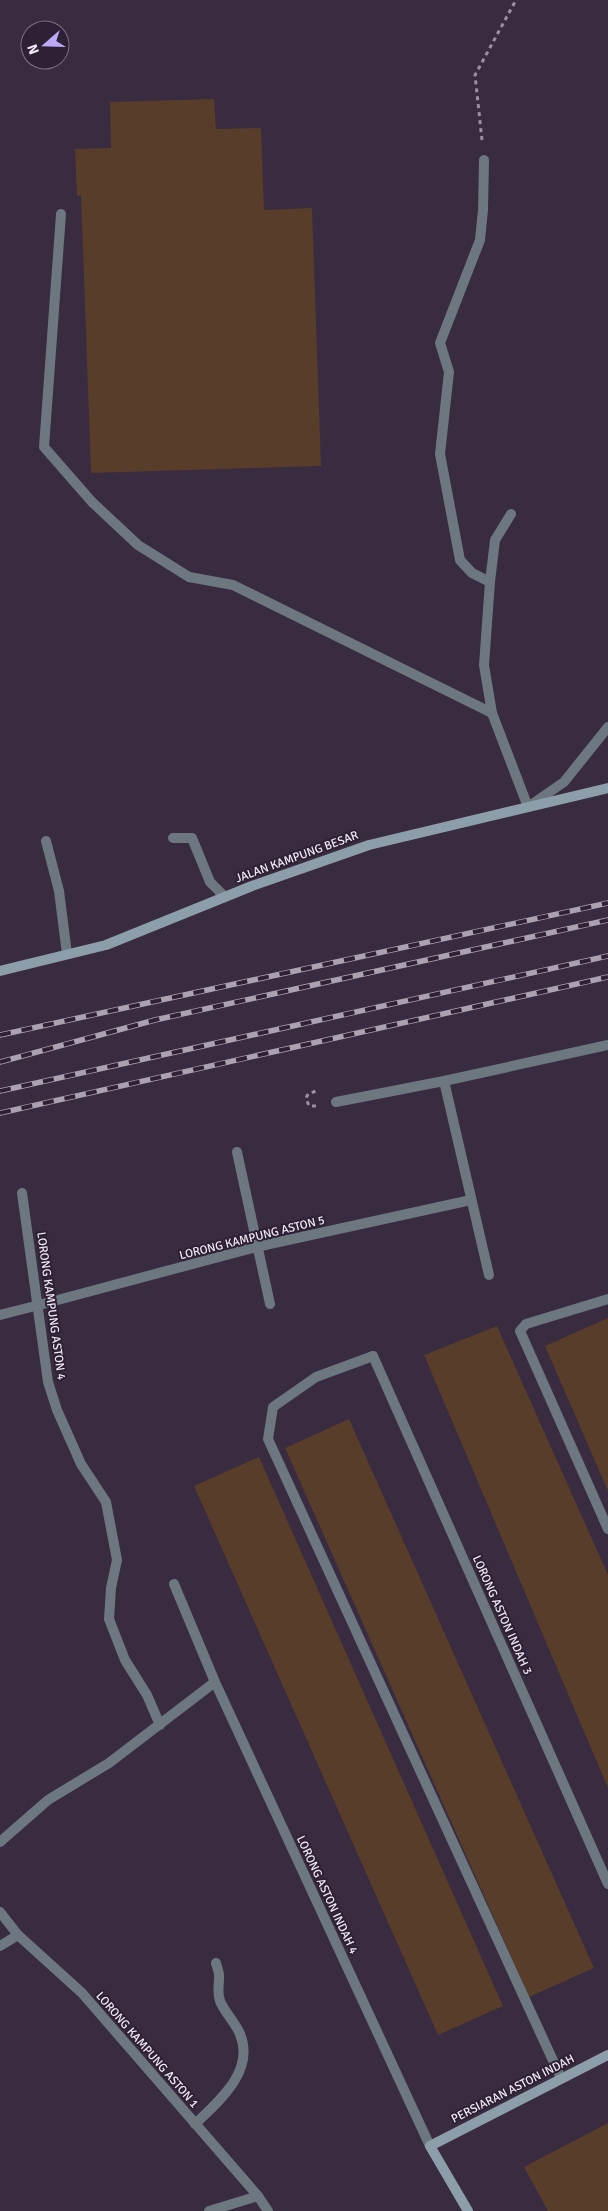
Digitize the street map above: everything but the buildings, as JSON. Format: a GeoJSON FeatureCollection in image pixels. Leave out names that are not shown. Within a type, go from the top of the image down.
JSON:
{"type":"FeatureCollection","features":[{"type":"Feature","properties":{"kind":"street"},"geometry":{"type":"LineString","coordinates":[[484,160],[480,240],[440,343],[449,372],[440,454],[460,560],[472,573],[490,582]]}},
{"type":"Feature","properties":{"kind":"street"},"geometry":{"type":"LineString","coordinates":[[61,214],[44,447],[92,502],[138,545],[189,577],[233,585],[492,714]]}},
{"type":"Feature","properties":{"kind":"street"},"geometry":{"type":"LineString","coordinates":[[511,514],[495,540],[484,665],[492,714],[528,807],[564,782],[608,727]]}},
{"type":"Feature","properties":{"kind":"street","name":"JALAN KAMPUNG BESAR"},"geometry":{"type":"LineString","coordinates":[[0,970],[106,944],[225,897],[369,845],[608,788]]}},
{"type":"Feature","properties":{"kind":"street"},"geometry":{"type":"LineString","coordinates":[[173,838],[192,838],[210,882],[225,897]]}},
{"type":"Feature","properties":{"kind":"street"},"geometry":{"type":"LineString","coordinates":[[46,841],[59,891],[66,954]]}},
{"type":"Feature","properties":{"kind":"street"},"geometry":{"type":"LineString","coordinates":[[336,1102],[444,1081],[608,1045]]}},
{"type":"Feature","properties":{"kind":"street"},"geometry":{"type":"LineString","coordinates":[[444,1081],[489,1275]]}},
{"type":"Feature","properties":{"kind":"street"},"geometry":{"type":"LineString","coordinates":[[237,1152],[256,1247],[270,1304]]}},
{"type":"Feature","properties":{"kind":"street","name":"LORONG KAMPUNG ASTON 4"},"geometry":{"type":"LineString","coordinates":[[22,1193],[39,1305],[48,1382],[81,1464],[106,1502],[117,1560],[111,1588],[109,1619],[125,1660],[147,1695],[160,1725]]}},
{"type":"Feature","properties":{"kind":"street","name":"LORONG KAMPUNG ASTON 5"},"geometry":{"type":"LineString","coordinates":[[0,1315],[256,1247],[471,1200]]}},
{"type":"Feature","properties":{"kind":"street"},"geometry":{"type":"LineString","coordinates":[[608,1300],[526,1324],[520,1331],[608,1529]]}},
{"type":"Feature","properties":{"kind":"street","name":"LORONG ASTON INDAH 3"},"geometry":{"type":"LineString","coordinates":[[561,2078],[268,1439],[273,1407],[316,1377],[373,1356],[608,1884]]}},
{"type":"Feature","properties":{"kind":"street","name":"LORONG ASTON INDAH 4"},"geometry":{"type":"LineString","coordinates":[[174,1584],[215,1682],[430,2146],[468,2211]]}},
{"type":"Feature","properties":{"kind":"street"},"geometry":{"type":"LineString","coordinates":[[0,1842],[48,1800],[109,1762],[215,1682]]}},
{"type":"Feature","properties":{"kind":"street","name":"LORONG KAMPUNG ASTON 1"},"geometry":{"type":"LineString","coordinates":[[0,1912],[18,1935],[82,1993],[258,2196],[268,2211]]}},
{"type":"Feature","properties":{"kind":"street"},"geometry":{"type":"LineString","coordinates":[[0,1946],[18,1935]]}},
{"type":"Feature","properties":{"kind":"street"},"geometry":{"type":"LineString","coordinates":[[196,2124],[236,2080],[243,2066],[245,2046],[239,2032],[220,2001],[217,1989],[220,1978],[216,1963]]}},
{"type":"Feature","properties":{"kind":"street","name":"PERSIARAN ASTON INDAH"},"geometry":{"type":"LineString","coordinates":[[430,2146],[608,2055]]}},
{"type":"Feature","properties":{"kind":"street"},"geometry":{"type":"LineString","coordinates":[[209,2211],[258,2196]]}},
{"type":"Feature","properties":{"kind":"path"},"geometry":{"type":"LineString","coordinates":[[484,160],[475,75],[516,0]]}},
{"type":"Feature","properties":{"kind":"railway"},"geometry":{"type":"LineString","coordinates":[[0,1035],[608,903]]}},
{"type":"Feature","properties":{"kind":"railway"},"geometry":{"type":"LineString","coordinates":[[0,1062],[155,1020],[608,920]]}},
{"type":"Feature","properties":{"kind":"railway"},"geometry":{"type":"LineString","coordinates":[[0,1091],[608,956]]}},
{"type":"Feature","properties":{"kind":"railway"},"geometry":{"type":"LineString","coordinates":[[0,1113],[608,977]]}}]}
